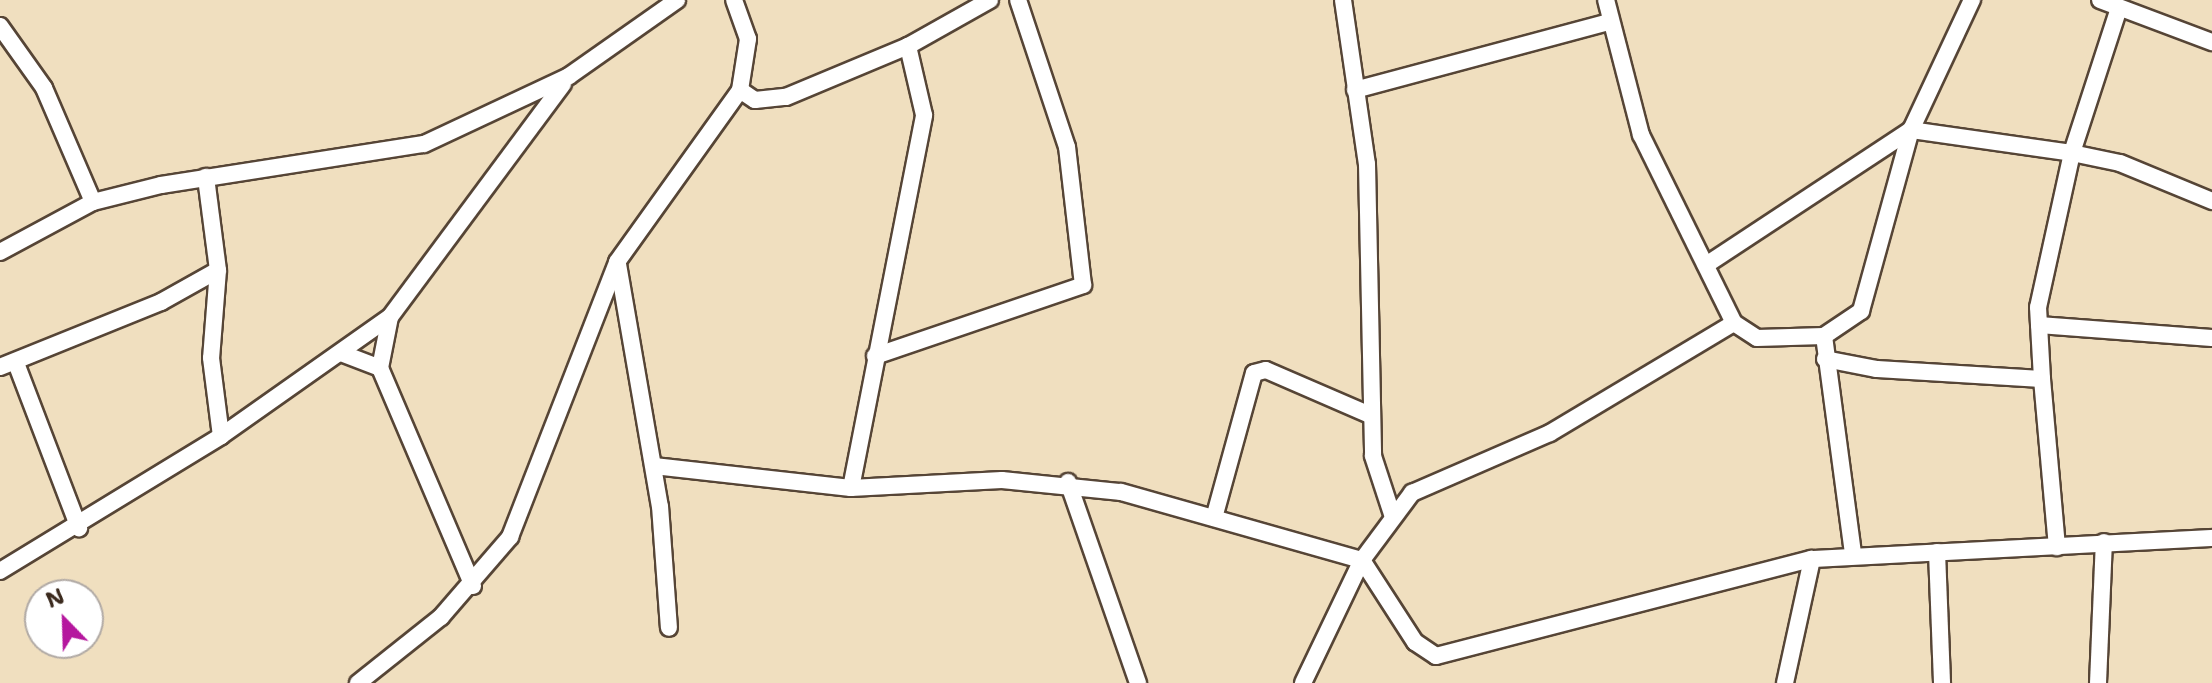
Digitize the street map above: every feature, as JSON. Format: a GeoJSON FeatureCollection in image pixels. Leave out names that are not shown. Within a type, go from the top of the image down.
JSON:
{"type":"FeatureCollection","features":[{"type":"Feature","properties":{"kind":"street"},"geometry":{"type":"LineString","coordinates":[[0,252],[93,202],[206,177],[424,144],[569,76],[677,0]]}},
{"type":"Feature","properties":{"kind":"street"},"geometry":{"type":"LineString","coordinates":[[358,683],[473,586],[510,537],[617,262],[740,90],[748,39],[734,0]]}},
{"type":"Feature","properties":{"kind":"street"},"geometry":{"type":"LineString","coordinates":[[740,90],[755,100],[786,97],[908,46],[990,0]]}},
{"type":"Feature","properties":{"kind":"street"},"geometry":{"type":"LineString","coordinates":[[875,356],[1083,285],[1067,147],[1018,0]]}},
{"type":"Feature","properties":{"kind":"street"},"geometry":{"type":"LineString","coordinates":[[1343,0],[1370,207],[1370,415],[1379,485],[1392,514]]}},
{"type":"Feature","properties":{"kind":"street"},"geometry":{"type":"LineString","coordinates":[[1606,0],[1609,22],[1641,135],[1734,323],[1757,338],[1824,336],[1861,311],[1911,130],[1972,0]]}},
{"type":"Feature","properties":{"kind":"street"},"geometry":{"type":"LineString","coordinates":[[2100,0],[2212,42]]}},
{"type":"Feature","properties":{"kind":"street"},"geometry":{"type":"LineString","coordinates":[[2057,547],[2039,325],[2072,153],[2119,8]]}},
{"type":"Feature","properties":{"kind":"street"},"geometry":{"type":"LineString","coordinates":[[1355,90],[1609,22]]}},
{"type":"Feature","properties":{"kind":"street"},"geometry":{"type":"LineString","coordinates":[[0,26],[44,88],[93,202]]}},
{"type":"Feature","properties":{"kind":"street"},"geometry":{"type":"LineString","coordinates":[[851,488],[924,115],[908,46]]}},
{"type":"Feature","properties":{"kind":"street"},"geometry":{"type":"LineString","coordinates":[[0,571],[79,528],[221,436],[390,317],[569,76]]}},
{"type":"Feature","properties":{"kind":"street"},"geometry":{"type":"LineString","coordinates":[[1706,265],[1911,130],[2120,163],[2212,201]]}},
{"type":"Feature","properties":{"kind":"street"},"geometry":{"type":"LineString","coordinates":[[206,177],[218,270],[211,358],[221,436]]}},
{"type":"Feature","properties":{"kind":"street"},"geometry":{"type":"LineString","coordinates":[[617,262],[654,466],[669,628]]}},
{"type":"Feature","properties":{"kind":"street"},"geometry":{"type":"LineString","coordinates":[[79,528],[8,365],[161,302],[218,270]]}},
{"type":"Feature","properties":{"kind":"street"},"geometry":{"type":"LineString","coordinates":[[390,317],[380,368],[473,586]]}},
{"type":"Feature","properties":{"kind":"street"},"geometry":{"type":"LineString","coordinates":[[1303,683],[1362,560],[1392,514],[1412,493],[1550,433],[1734,323]]}},
{"type":"Feature","properties":{"kind":"street"},"geometry":{"type":"LineString","coordinates":[[2039,325],[2212,337]]}},
{"type":"Feature","properties":{"kind":"street"},"geometry":{"type":"LineString","coordinates":[[1824,336],[1853,554]]}},
{"type":"Feature","properties":{"kind":"street"},"geometry":{"type":"LineString","coordinates":[[341,353],[380,368]]}},
{"type":"Feature","properties":{"kind":"street"},"geometry":{"type":"LineString","coordinates":[[1825,359],[1877,369],[2042,379]]}},
{"type":"Feature","properties":{"kind":"street"},"geometry":{"type":"LineString","coordinates":[[1214,518],[1254,373],[1266,370],[1370,415]]}},
{"type":"Feature","properties":{"kind":"street"},"geometry":{"type":"LineString","coordinates":[[654,466],[851,488],[1068,482],[1214,518],[1362,560],[1415,642],[1436,656],[1812,559],[1853,554],[2212,538]]}},
{"type":"Feature","properties":{"kind":"street"},"geometry":{"type":"LineString","coordinates":[[1068,482],[1138,683]]}},
{"type":"Feature","properties":{"kind":"street"},"geometry":{"type":"LineString","coordinates":[[2098,683],[2104,542]]}},
{"type":"Feature","properties":{"kind":"street"},"geometry":{"type":"LineString","coordinates":[[1937,552],[1942,683]]}},
{"type":"Feature","properties":{"kind":"street"},"geometry":{"type":"LineString","coordinates":[[1785,683],[1812,559]]}}]}
